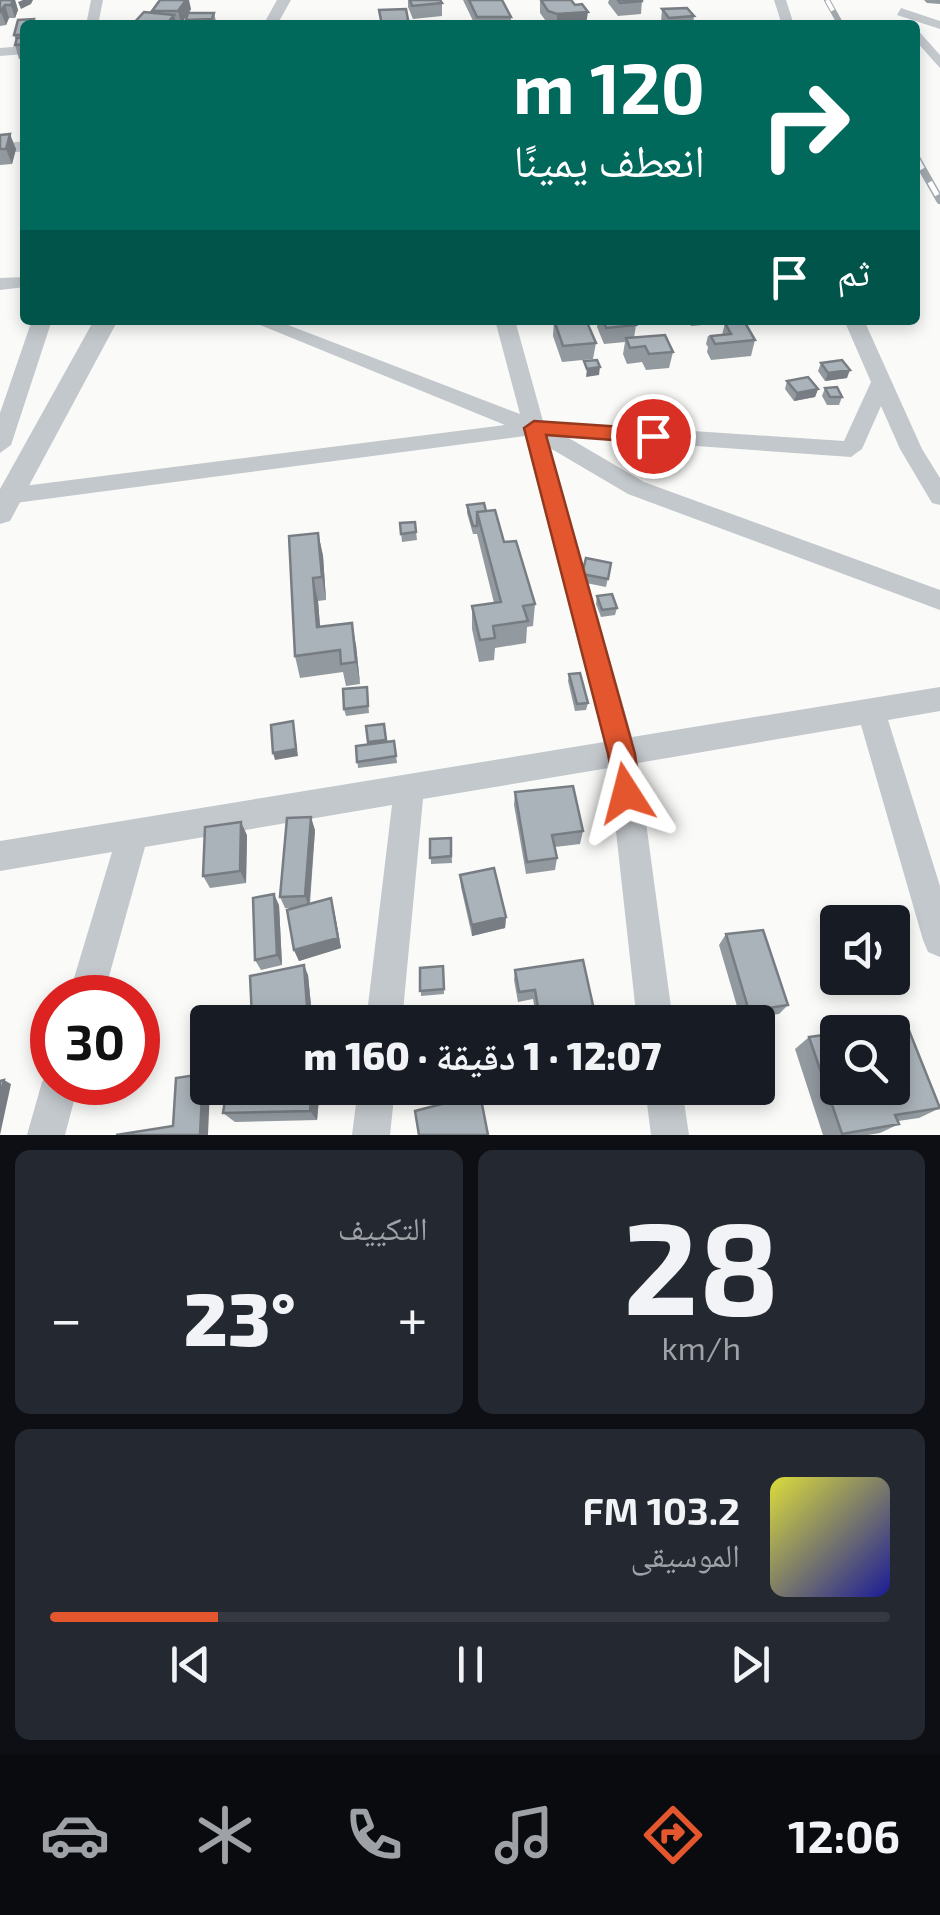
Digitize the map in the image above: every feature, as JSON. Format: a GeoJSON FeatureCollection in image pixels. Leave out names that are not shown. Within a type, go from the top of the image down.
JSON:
{"type":"FeatureCollection","features":[{"type":"Feature","properties":{"kind":"street"},"geometry":{"type":"LineString","coordinates":[[890,0],[907,20]]}},
{"type":"Feature","properties":{"kind":"street"},"geometry":{"type":"LineString","coordinates":[[901,12],[940,25]]}},
{"type":"Feature","properties":{"kind":"street"},"geometry":{"type":"LineString","coordinates":[[920,37],[940,64]]}},
{"type":"Feature","properties":{"kind":"street"},"geometry":{"type":"LineString","coordinates":[[0,444],[40,325]]}},
{"type":"Feature","properties":{"kind":"street"},"geometry":{"type":"LineString","coordinates":[[3,502],[103,325]]}},
{"type":"Feature","properties":{"kind":"street"},"geometry":{"type":"LineString","coordinates":[[271,325],[534,428],[636,488],[940,600]]}},
{"type":"Feature","properties":{"kind":"street"},"geometry":{"type":"LineString","coordinates":[[505,325],[622,754],[654,1005]]}},
{"type":"Feature","properties":{"kind":"street"},"geometry":{"type":"LineString","coordinates":[[856,325],[912,449],[940,497]]}},
{"type":"Feature","properties":{"kind":"street"},"geometry":{"type":"LineString","coordinates":[[3,502],[534,428],[852,449],[881,383]]}},
{"type":"Feature","properties":{"kind":"street"},"geometry":{"type":"LineString","coordinates":[[0,856],[940,699]]}},
{"type":"Feature","properties":{"kind":"street"},"geometry":{"type":"LineString","coordinates":[[871,711],[940,940]]}},
{"type":"Feature","properties":{"kind":"street"},"geometry":{"type":"LineString","coordinates":[[386,1005],[409,787]]}},
{"type":"Feature","properties":{"kind":"street"},"geometry":{"type":"LineString","coordinates":[[93,975],[133,834]]}},
{"type":"Feature","properties":{"kind":"street"},"geometry":{"type":"LineString","coordinates":[[46,1135],[54,1105]]}},
{"type":"Feature","properties":{"kind":"street"},"geometry":{"type":"LineString","coordinates":[[372,1135],[375,1105]]}},
{"type":"Feature","properties":{"kind":"street"},"geometry":{"type":"LineString","coordinates":[[666,1105],[670,1135]]}},
{"type":"Feature","properties":{"kind":"building"},"geometry":{"type":"Polygon","coordinates":[[[0,0],[13,0],[0,12],[0,0]]]}},
{"type":"Feature","properties":{"kind":"building"},"geometry":{"type":"Polygon","coordinates":[[[160,0],[186,0],[178,11],[152,11],[160,0]]]}},
{"type":"Feature","properties":{"kind":"building"},"geometry":{"type":"Polygon","coordinates":[[[410,0],[440,0],[442,3],[412,6],[410,0]]]}},
{"type":"Feature","properties":{"kind":"building"},"geometry":{"type":"Polygon","coordinates":[[[469,0],[502,0],[511,17],[477,17],[469,0]]]}},
{"type":"Feature","properties":{"kind":"building"},"geometry":{"type":"Polygon","coordinates":[[[541,0],[571,0],[575,5],[582,4],[588,12],[557,14],[548,11],[541,0]]]}},
{"type":"Feature","properties":{"kind":"building"},"geometry":{"type":"Polygon","coordinates":[[[687,8],[694,16],[669,18],[662,9],[687,8]]]}},
{"type":"Feature","properties":{"kind":"building"},"geometry":{"type":"Polygon","coordinates":[[[406,9],[408,20],[381,20],[379,10],[406,9]]]}},
{"type":"Feature","properties":{"kind":"building"},"geometry":{"type":"Polygon","coordinates":[[[144,12],[174,15],[170,20],[137,20],[144,12]]]}},
{"type":"Feature","properties":{"kind":"building"},"geometry":{"type":"Polygon","coordinates":[[[188,13],[214,13],[212,19],[186,20],[188,13]]]}},
{"type":"Feature","properties":{"kind":"building"},"geometry":{"type":"Polygon","coordinates":[[[34,19],[20,20],[20,35],[14,35],[18,20],[34,19]]]}},
{"type":"Feature","properties":{"kind":"building"},"geometry":{"type":"Polygon","coordinates":[[[10,134],[6,149],[0,149],[0,135],[10,134]]]}},
{"type":"Feature","properties":{"kind":"building"},"geometry":{"type":"Polygon","coordinates":[[[556,325],[588,325],[596,343],[563,346],[556,325]]]}},
{"type":"Feature","properties":{"kind":"building"},"geometry":{"type":"Polygon","coordinates":[[[726,325],[746,325],[755,340],[715,344],[711,336],[731,334],[726,325]]]}},
{"type":"Feature","properties":{"kind":"building"},"geometry":{"type":"Polygon","coordinates":[[[665,335],[673,352],[649,354],[645,346],[630,348],[626,338],[665,335]]]}},
{"type":"Feature","properties":{"kind":"building"},"geometry":{"type":"Polygon","coordinates":[[[597,360],[600,367],[587,369],[584,361],[597,360]]]}},
{"type":"Feature","properties":{"kind":"building"},"geometry":{"type":"Polygon","coordinates":[[[842,360],[850,370],[828,373],[821,363],[842,360]]]}},
{"type":"Feature","properties":{"kind":"building"},"geometry":{"type":"Polygon","coordinates":[[[808,377],[818,389],[797,393],[787,381],[808,377]]]}},
{"type":"Feature","properties":{"kind":"building"},"geometry":{"type":"Polygon","coordinates":[[[837,387],[842,397],[830,397],[825,388],[837,387]]]}},
{"type":"Feature","properties":{"kind":"building"},"geometry":{"type":"Polygon","coordinates":[[[484,503],[486,511],[477,512],[477,526],[473,526],[467,505],[484,503]]]}},
{"type":"Feature","properties":{"kind":"building"},"geometry":{"type":"Polygon","coordinates":[[[495,510],[504,542],[516,541],[535,604],[523,606],[528,621],[493,626],[495,638],[480,640],[472,606],[501,602],[477,512],[495,510]]]}},
{"type":"Feature","properties":{"kind":"building"},"geometry":{"type":"Polygon","coordinates":[[[415,522],[416,532],[401,534],[400,523],[415,522]]]}},
{"type":"Feature","properties":{"kind":"building"},"geometry":{"type":"Polygon","coordinates":[[[318,533],[322,577],[313,578],[317,627],[352,623],[356,662],[341,664],[340,650],[295,656],[289,536],[318,533]]]}},
{"type":"Feature","properties":{"kind":"building"},"geometry":{"type":"Polygon","coordinates":[[[586,558],[611,563],[608,579],[582,574],[586,558]]]}},
{"type":"Feature","properties":{"kind":"building"},"geometry":{"type":"Polygon","coordinates":[[[612,594],[617,608],[602,610],[597,596],[612,594]]]}},
{"type":"Feature","properties":{"kind":"building"},"geometry":{"type":"Polygon","coordinates":[[[580,673],[588,703],[577,704],[569,674],[580,673]]]}},
{"type":"Feature","properties":{"kind":"building"},"geometry":{"type":"Polygon","coordinates":[[[367,687],[368,706],[344,709],[343,689],[367,687]]]}},
{"type":"Feature","properties":{"kind":"building"},"geometry":{"type":"Polygon","coordinates":[[[293,721],[296,749],[273,753],[271,725],[293,721]]]}},
{"type":"Feature","properties":{"kind":"building"},"geometry":{"type":"Polygon","coordinates":[[[384,724],[386,740],[368,742],[366,726],[384,724]]]}},
{"type":"Feature","properties":{"kind":"building"},"geometry":{"type":"Polygon","coordinates":[[[394,741],[396,756],[357,762],[356,746],[394,741]]]}},
{"type":"Feature","properties":{"kind":"building"},"geometry":{"type":"Polygon","coordinates":[[[573,786],[583,831],[552,835],[557,858],[527,862],[515,792],[573,786]]]}},
{"type":"Feature","properties":{"kind":"building"},"geometry":{"type":"Polygon","coordinates":[[[311,817],[305,896],[280,897],[287,818],[311,817]]]}},
{"type":"Feature","properties":{"kind":"building"},"geometry":{"type":"Polygon","coordinates":[[[241,822],[240,871],[203,876],[205,827],[241,822]]]}},
{"type":"Feature","properties":{"kind":"building"},"geometry":{"type":"Polygon","coordinates":[[[451,838],[451,856],[430,858],[430,839],[451,838]]]}},
{"type":"Feature","properties":{"kind":"building"},"geometry":{"type":"Polygon","coordinates":[[[494,868],[506,917],[472,925],[460,875],[494,868]]]}},
{"type":"Feature","properties":{"kind":"building"},"geometry":{"type":"Polygon","coordinates":[[[274,894],[277,955],[255,960],[253,898],[274,894]]]}},
{"type":"Feature","properties":{"kind":"building"},"geometry":{"type":"Polygon","coordinates":[[[331,898],[338,938],[294,950],[287,910],[331,898]]]}},
{"type":"Feature","properties":{"kind":"building"},"geometry":{"type":"Polygon","coordinates":[[[763,930],[788,1005],[747,1005],[726,934],[763,930]]]}},
{"type":"Feature","properties":{"kind":"building"},"geometry":{"type":"Polygon","coordinates":[[[583,960],[593,1005],[538,1005],[535,990],[519,992],[515,970],[583,960]]]}},
{"type":"Feature","properties":{"kind":"building"},"geometry":{"type":"Polygon","coordinates":[[[304,965],[307,1005],[251,1005],[250,976],[304,965]]]}},
{"type":"Feature","properties":{"kind":"building"},"geometry":{"type":"Polygon","coordinates":[[[443,966],[444,989],[420,991],[420,968],[443,966]]]}},
{"type":"Feature","properties":{"kind":"building"},"geometry":{"type":"Polygon","coordinates":[[[910,1033],[940,1108],[895,1115],[899,1124],[842,1134],[832,1105],[910,1105],[910,1033]]]}},
{"type":"Feature","properties":{"kind":"building"},"geometry":{"type":"Polygon","coordinates":[[[820,1035],[820,1069],[809,1037],[820,1035]]]}},
{"type":"Feature","properties":{"kind":"building"},"geometry":{"type":"Polygon","coordinates":[[[190,1076],[190,1105],[201,1105],[200,1135],[116,1135],[173,1126],[176,1078],[190,1076]]]}},
{"type":"Feature","properties":{"kind":"building"},"geometry":{"type":"Polygon","coordinates":[[[224,1105],[311,1105],[310,1111],[223,1113],[224,1105]]]}},
{"type":"Feature","properties":{"kind":"building"},"geometry":{"type":"Polygon","coordinates":[[[438,1105],[482,1105],[488,1135],[419,1135],[415,1111],[438,1105]]]}},
{"type":"Feature","properties":{"kind":"railway"},"geometry":{"type":"LineString","coordinates":[[827,0],[838,20]]}},
{"type":"Feature","properties":{"kind":"railway"},"geometry":{"type":"LineString","coordinates":[[920,165],[940,200]]}},
{"type":"Feature","properties":{"kind":"route"},"geometry":{"type":"LineString","coordinates":[[626,793],[622,754],[534,428],[653,436]]}}]}
